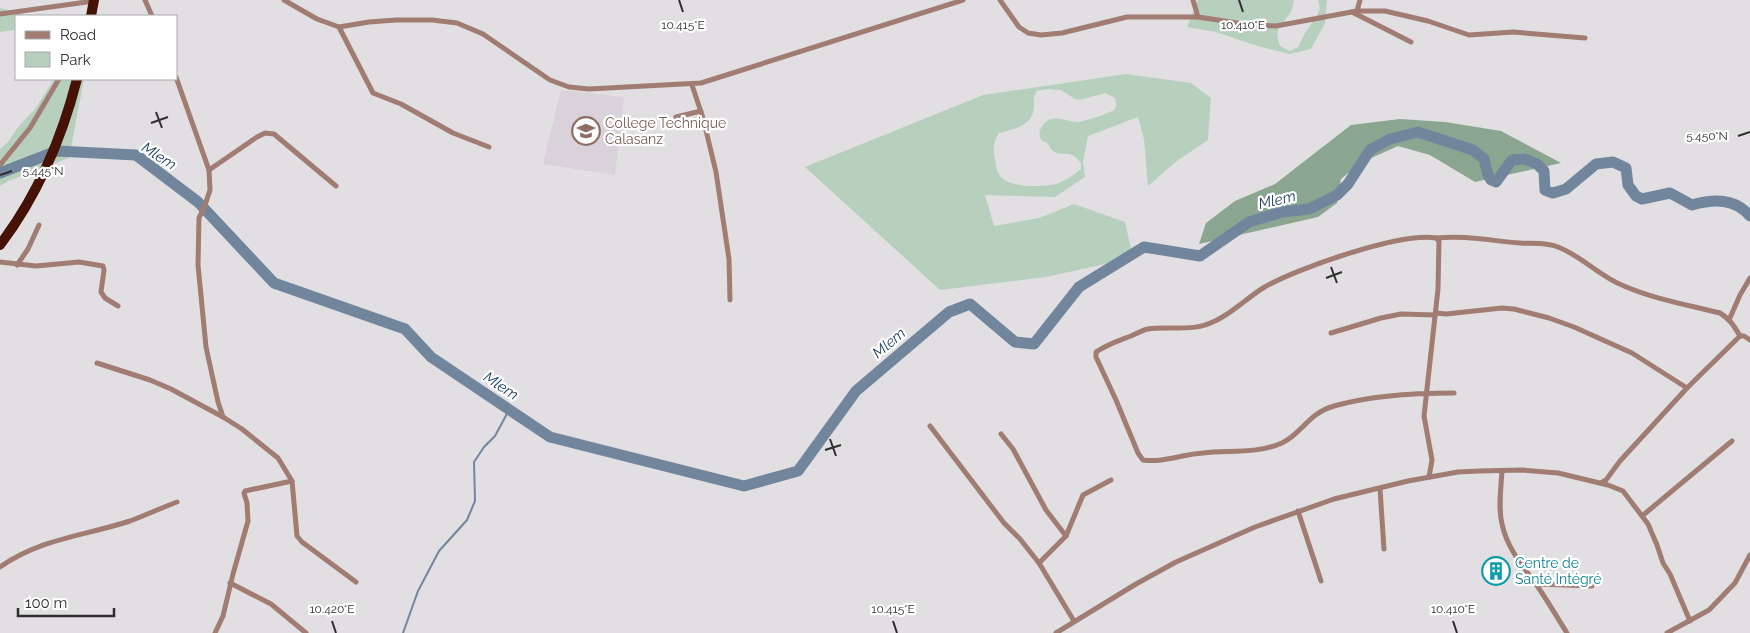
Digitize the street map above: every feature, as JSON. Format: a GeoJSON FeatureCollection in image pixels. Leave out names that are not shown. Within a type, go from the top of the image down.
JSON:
{"type":"FeatureCollection","features":[{"type":"Feature","properties":{"kind":"highway"},"geometry":{"type":"LineString","coordinates":[[91,15],[94,0]]}},
{"type":"Feature","properties":{"kind":"highway"},"geometry":{"type":"LineString","coordinates":[[0,245],[34,194],[57,141],[77,80]]}},
{"type":"Feature","properties":{"kind":"highway"},"geometry":{"type":"LineString","coordinates":[[0,255],[12,228]]}},
{"type":"Feature","properties":{"kind":"street"},"geometry":{"type":"LineString","coordinates":[[0,14],[94,0]]}},
{"type":"Feature","properties":{"kind":"street"},"geometry":{"type":"LineString","coordinates":[[145,0],[152,15]]}},
{"type":"Feature","properties":{"kind":"street"},"geometry":{"type":"LineString","coordinates":[[284,0],[317,20],[339,27],[396,20],[447,21],[471,28],[483,34],[520,61],[561,85],[589,89],[692,85],[732,75],[962,0]]}},
{"type":"Feature","properties":{"kind":"street"},"geometry":{"type":"LineString","coordinates":[[1000,0],[1019,27],[1028,33],[1041,35],[1062,33],[1126,17],[1198,17],[1251,25],[1276,26],[1354,12],[1385,11],[1428,21],[1469,35],[1513,32],[1585,38]]}},
{"type":"Feature","properties":{"kind":"street"},"geometry":{"type":"LineString","coordinates":[[1193,0],[1198,17]]}},
{"type":"Feature","properties":{"kind":"street"},"geometry":{"type":"LineString","coordinates":[[1354,12],[1360,0]]}},
{"type":"Feature","properties":{"kind":"street"},"geometry":{"type":"LineString","coordinates":[[1354,12],[1411,42]]}},
{"type":"Feature","properties":{"kind":"street"},"geometry":{"type":"LineString","coordinates":[[339,27],[349,50],[373,92],[489,148]]}},
{"type":"Feature","properties":{"kind":"street"},"geometry":{"type":"LineString","coordinates":[[0,165],[30,128],[58,80]]}},
{"type":"Feature","properties":{"kind":"street"},"geometry":{"type":"LineString","coordinates":[[177,80],[209,170],[210,190],[199,218],[198,265],[206,347],[213,383],[223,417]]}},
{"type":"Feature","properties":{"kind":"street"},"geometry":{"type":"LineString","coordinates":[[692,85],[701,111],[716,172],[729,259],[730,300]]}},
{"type":"Feature","properties":{"kind":"street"},"geometry":{"type":"LineString","coordinates":[[676,117],[701,111]]}},
{"type":"Feature","properties":{"kind":"street"},"geometry":{"type":"LineString","coordinates":[[209,170],[257,137],[266,133],[274,134],[336,186]]}},
{"type":"Feature","properties":{"kind":"street"},"geometry":{"type":"LineString","coordinates":[[17,265],[28,249],[39,225]]}},
{"type":"Feature","properties":{"kind":"street"},"geometry":{"type":"LineString","coordinates":[[1454,393],[1428,393],[1375,398],[1333,406],[1315,413],[1294,436],[1282,443],[1258,450],[1203,453],[1154,461],[1143,460],[1138,453],[1096,357],[1096,352],[1109,344],[1147,329],[1204,326],[1280,279],[1305,269],[1388,243],[1417,238],[1468,237],[1500,242],[1545,243],[1564,250],[1602,275],[1624,286],[1720,313],[1729,320],[1740,336],[1750,340]]}},
{"type":"Feature","properties":{"kind":"street"},"geometry":{"type":"LineString","coordinates":[[1429,477],[1432,460],[1424,416],[1428,393],[1435,314],[1439,250],[1439,241],[1436,238]]}},
{"type":"Feature","properties":{"kind":"street"},"geometry":{"type":"LineString","coordinates":[[0,262],[36,266],[79,262],[103,266],[100,292],[105,298],[118,306]]}},
{"type":"Feature","properties":{"kind":"street"},"geometry":{"type":"LineString","coordinates":[[1729,320],[1750,278]]}},
{"type":"Feature","properties":{"kind":"street"},"geometry":{"type":"LineString","coordinates":[[1331,333],[1394,315],[1446,314],[1502,308],[1514,309],[1574,326],[1632,353],[1687,388]]}},
{"type":"Feature","properties":{"kind":"street"},"geometry":{"type":"LineString","coordinates":[[1601,483],[1606,480],[1620,461],[1687,388],[1740,336]]}},
{"type":"Feature","properties":{"kind":"street"},"geometry":{"type":"LineString","coordinates":[[97,362],[171,389],[223,417],[270,451],[292,481],[297,536],[302,542],[356,582]]}},
{"type":"Feature","properties":{"kind":"street"},"geometry":{"type":"LineString","coordinates":[[930,426],[1004,522],[1039,563],[1074,621]]}},
{"type":"Feature","properties":{"kind":"street"},"geometry":{"type":"LineString","coordinates":[[1001,434],[1013,449],[1046,510],[1066,536]]}},
{"type":"Feature","properties":{"kind":"street"},"geometry":{"type":"LineString","coordinates":[[1642,516],[1732,441]]}},
{"type":"Feature","properties":{"kind":"street"},"geometry":{"type":"LineString","coordinates":[[1502,470],[1500,497],[1502,525],[1516,559],[1536,584],[1567,633]]}},
{"type":"Feature","properties":{"kind":"street"},"geometry":{"type":"LineString","coordinates":[[1056,633],[1136,584],[1202,549],[1255,526],[1334,499],[1429,477],[1458,472],[1502,470],[1558,473],[1616,487],[1623,492],[1642,516],[1653,535],[1662,563],[1670,574],[1690,621]]}},
{"type":"Feature","properties":{"kind":"street"},"geometry":{"type":"LineString","coordinates":[[1039,563],[1066,536],[1083,495],[1111,480]]}},
{"type":"Feature","properties":{"kind":"street"},"geometry":{"type":"LineString","coordinates":[[215,633],[224,616],[230,583],[248,521],[248,503],[245,491],[292,481]]}},
{"type":"Feature","properties":{"kind":"street"},"geometry":{"type":"LineString","coordinates":[[1380,489],[1384,549]]}},
{"type":"Feature","properties":{"kind":"street"},"geometry":{"type":"LineString","coordinates":[[0,567],[44,543],[132,520],[177,502]]}},
{"type":"Feature","properties":{"kind":"street"},"geometry":{"type":"LineString","coordinates":[[1298,511],[1321,581]]}},
{"type":"Feature","properties":{"kind":"street"},"geometry":{"type":"LineString","coordinates":[[1667,633],[1710,610],[1728,593],[1750,556]]}},
{"type":"Feature","properties":{"kind":"street"},"geometry":{"type":"LineString","coordinates":[[230,583],[271,604],[306,633]]}},
{"type":"Feature","properties":{"kind":"street"},"geometry":{"type":"LineString","coordinates":[[1536,584],[1592,586]]}},
{"type":"Feature","properties":{"kind":"shaded area","name":"College Technique Calasanz"},"geometry":{"type":"Polygon","coordinates":[[[561,90],[624,97],[615,175],[543,164],[561,90]]]}},
{"type":"Feature","properties":{"kind":"green space"},"geometry":{"type":"Polygon","coordinates":[[[1198,0],[1294,0],[1290,13],[1280,26],[1277,36],[1280,46],[1290,51],[1298,47],[1318,14],[1320,8],[1318,0],[1327,0],[1325,23],[1311,49],[1289,54],[1216,32],[1187,27],[1198,0]]]}},
{"type":"Feature","properties":{"kind":"green space"},"geometry":{"type":"Polygon","coordinates":[[[0,8],[25,15],[15,15],[15,30],[0,32],[0,8]]]}},
{"type":"Feature","properties":{"kind":"green space"},"geometry":{"type":"Polygon","coordinates":[[[1126,74],[1191,83],[1211,98],[1208,140],[1177,161],[1148,186],[1144,139],[1138,117],[1088,136],[1083,162],[1085,177],[1055,197],[985,195],[994,226],[1039,218],[1074,204],[1125,222],[1133,258],[1046,277],[940,290],[805,167],[983,95],[1126,74]],[[1048,89],[1037,91],[1030,119],[1022,126],[999,133],[997,136],[994,152],[997,171],[1003,179],[1028,186],[1055,184],[1064,181],[1081,169],[1081,163],[1077,158],[1070,154],[1055,152],[1047,143],[1043,142],[1040,136],[1040,129],[1045,123],[1053,119],[1079,122],[1109,113],[1116,108],[1115,98],[1105,93],[1080,100],[1061,90],[1048,89]]]}},
{"type":"Feature","properties":{"kind":"green space"},"geometry":{"type":"Polygon","coordinates":[[[53,80],[84,80],[69,158],[8,181],[0,186],[0,149],[35,109],[53,80]]]}},
{"type":"Feature","properties":{"kind":"green space"},"geometry":{"type":"Polygon","coordinates":[[[1400,119],[1445,122],[1501,131],[1561,163],[1475,182],[1430,155],[1398,146],[1360,163],[1341,179],[1337,203],[1318,217],[1199,244],[1206,223],[1235,201],[1275,184],[1351,125],[1400,119]]]}},
{"type":"Feature","properties":{"kind":"waterway","name":"Mlem"},"geometry":{"type":"LineString","coordinates":[[0,173],[57,151],[136,155],[198,202],[274,283],[405,329],[431,357],[550,437],[744,486],[798,471],[856,391],[949,312],[970,304],[1015,342],[1034,344],[1079,287],[1144,247],[1200,256],[1249,222],[1282,212],[1309,209],[1337,195],[1348,184],[1370,150],[1390,139],[1418,132],[1473,150],[1484,159],[1488,175],[1491,180],[1496,182],[1512,160],[1525,159],[1537,164],[1544,171],[1545,190],[1553,193],[1566,189],[1596,164],[1613,162],[1626,168],[1628,185],[1636,196],[1642,199],[1670,193],[1692,205],[1716,201],[1731,203],[1744,210],[1750,216]]}},
{"type":"Feature","properties":{"kind":"waterway"},"geometry":{"type":"LineString","coordinates":[[403,633],[418,591],[439,551],[467,520],[475,501],[474,462],[484,447],[495,436],[509,410]]}},
{"type":"Feature","properties":{"kind":"place","name":"College Technique Calasanz"},"geometry":{"type":"Point","coordinates":[586,131]}},
{"type":"Feature","properties":{"kind":"place","name":"Centre de Santé Intégré"},"geometry":{"type":"Point","coordinates":[1496,571]}}]}
